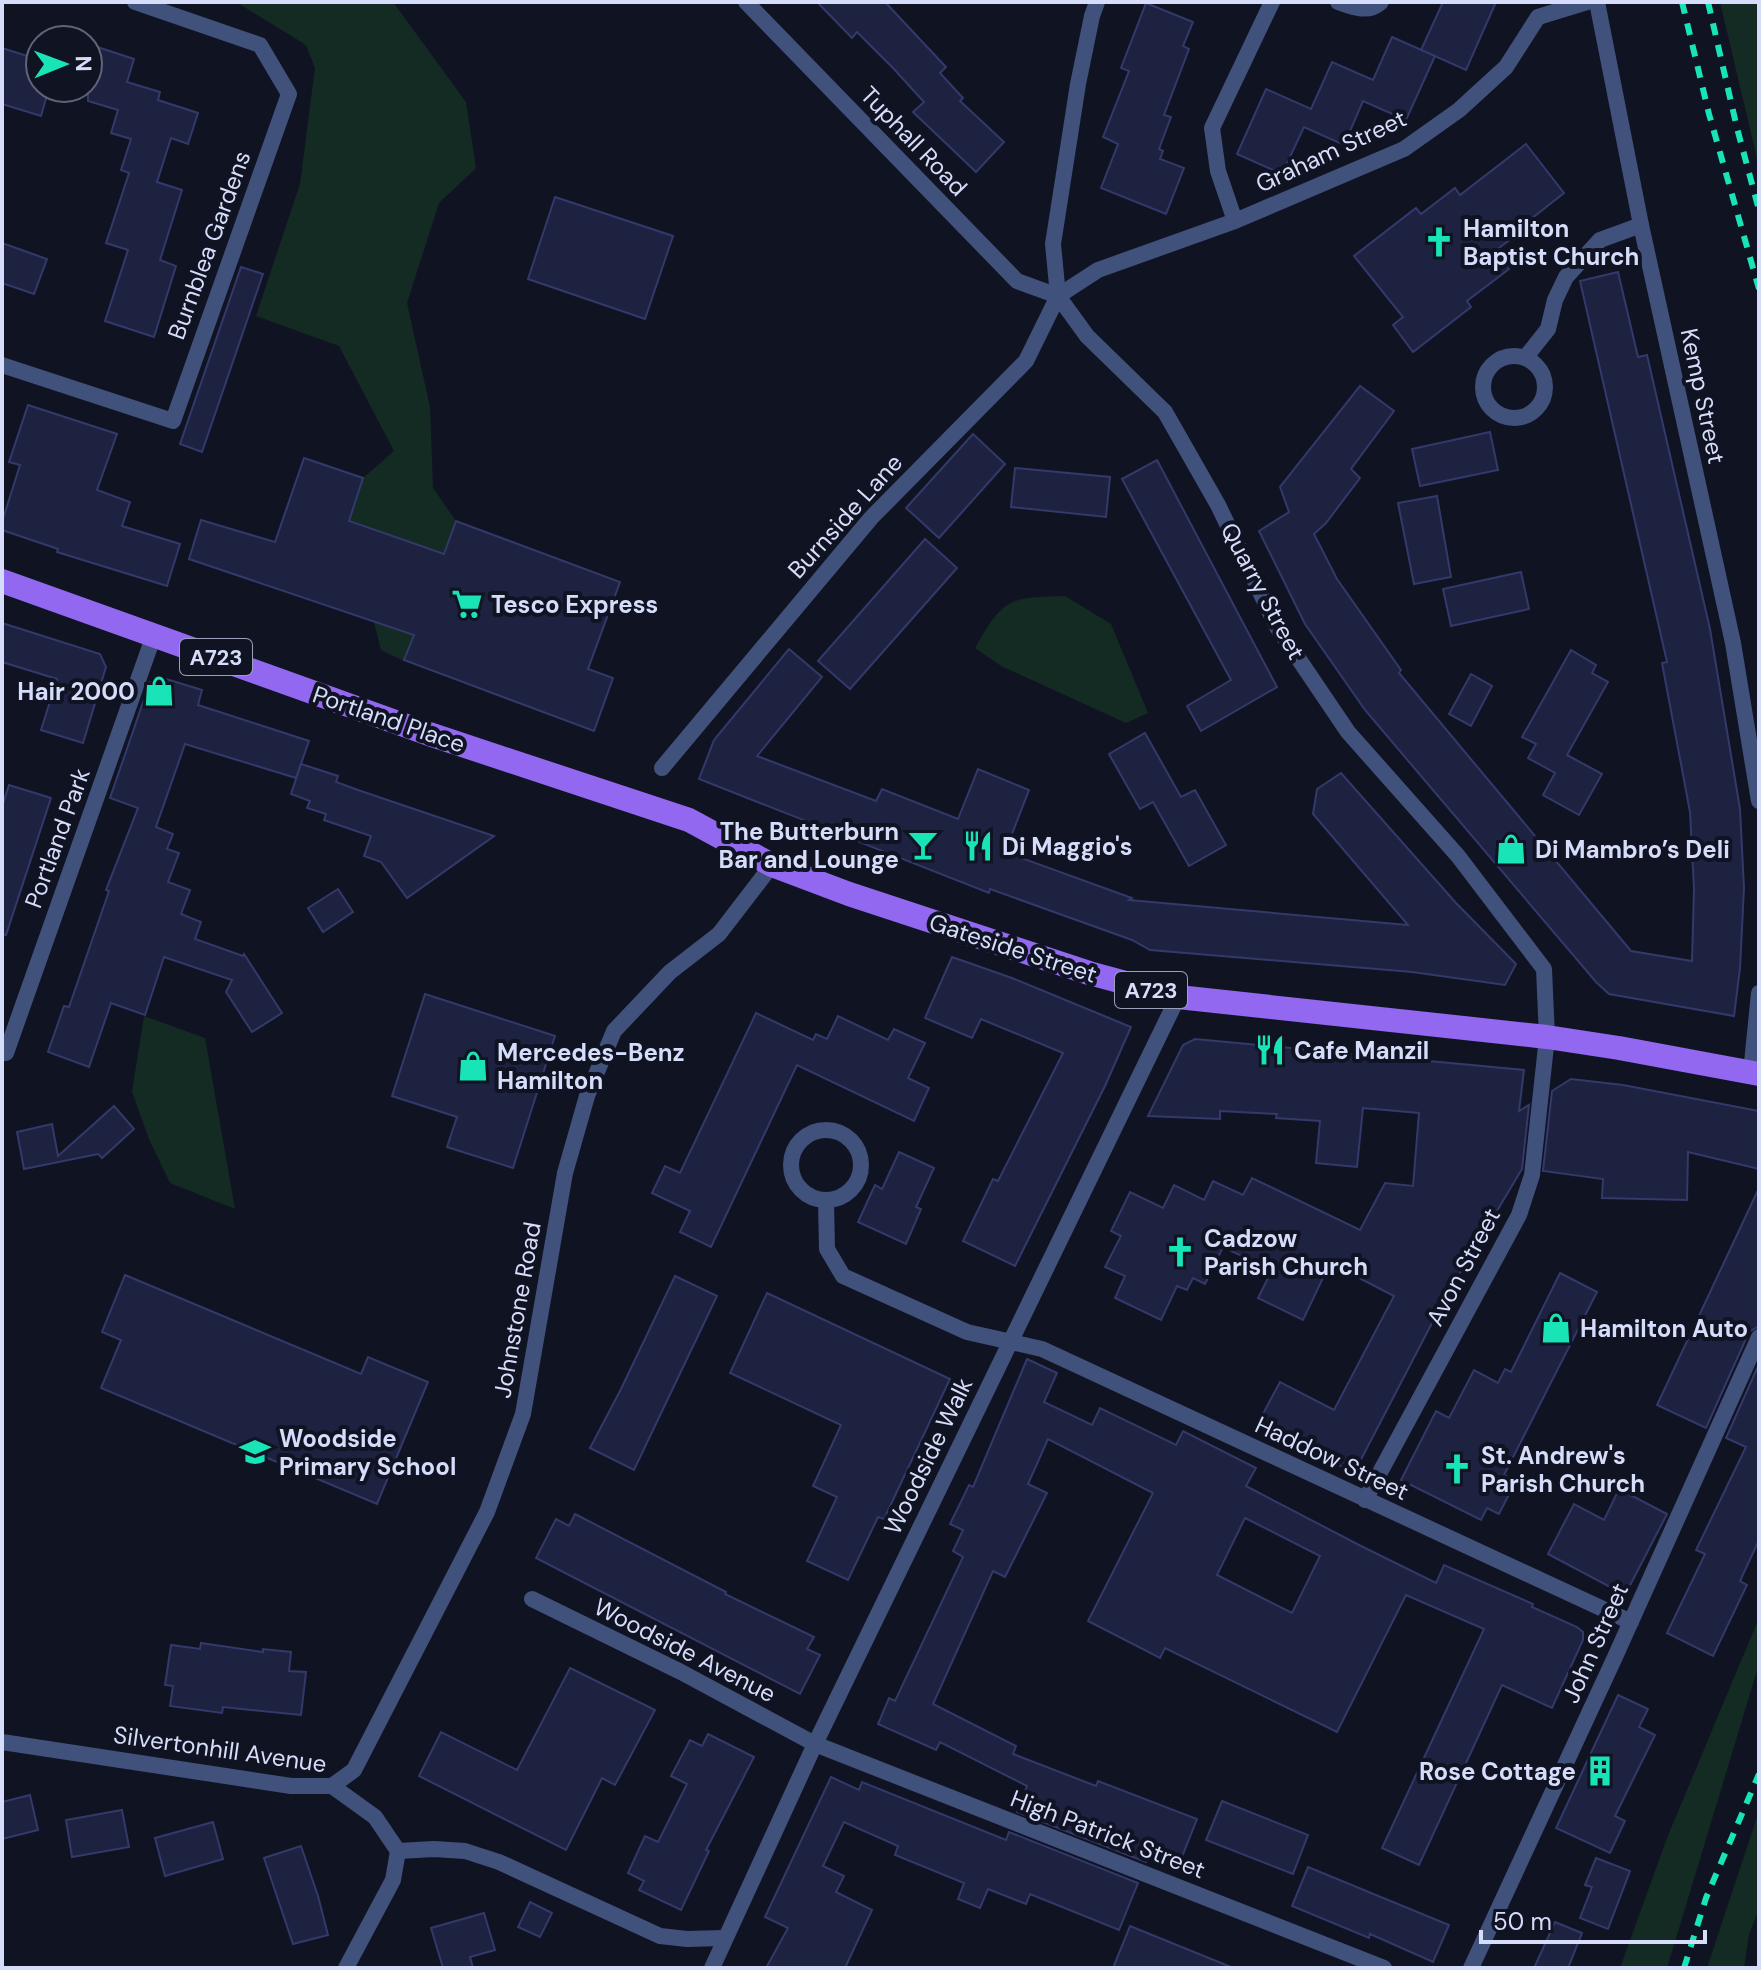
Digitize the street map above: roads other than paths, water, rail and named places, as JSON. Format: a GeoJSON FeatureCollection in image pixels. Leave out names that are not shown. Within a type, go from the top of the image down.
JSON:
{"type":"FeatureCollection","features":[{"type":"Feature","properties":{"kind":"main road","name":"Portland Place"},"geometry":{"type":"LineString","coordinates":[[2,581],[429,734],[689,820],[772,865]]}},
{"type":"Feature","properties":{"kind":"main road","name":"Gateside Street"},"geometry":{"type":"LineString","coordinates":[[772,865],[1001,945],[1178,997],[1547,1037]]}},
{"type":"Feature","properties":{"kind":"main road","name":"A723"},"geometry":{"type":"LineString","coordinates":[[1547,1037],[1755,1074]]}},
{"type":"Feature","properties":{"kind":"street","name":"Burnblea Gardens"},"geometry":{"type":"LineString","coordinates":[[2,365],[173,421],[289,94],[260,45],[135,2]]}},
{"type":"Feature","properties":{"kind":"street","name":"Tuphall Road"},"geometry":{"type":"LineString","coordinates":[[746,2],[1017,281],[1058,296]]}},
{"type":"Feature","properties":{"kind":"street"},"geometry":{"type":"LineString","coordinates":[[1058,296],[1053,244],[1078,84],[1097,2]]}},
{"type":"Feature","properties":{"kind":"street"},"geometry":{"type":"LineString","coordinates":[[1338,2],[1358,10],[1376,7],[1381,2]]}},
{"type":"Feature","properties":{"kind":"street","name":"Graham Street"},"geometry":{"type":"LineString","coordinates":[[1058,296],[1098,270],[1235,221],[1404,149],[1459,110],[1506,67],[1538,17],[1587,2]]}},
{"type":"Feature","properties":{"kind":"street","name":"Kemp Street"},"geometry":{"type":"LineString","coordinates":[[1597,2],[1641,225],[1733,643],[1759,801]]}},
{"type":"Feature","properties":{"kind":"street"},"geometry":{"type":"LineString","coordinates":[[1235,221],[1218,171],[1212,128],[1270,3]]}},
{"type":"Feature","properties":{"kind":"street"},"geometry":{"type":"LineString","coordinates":[[1525,358],[1548,329],[1555,300],[1566,277],[1600,240],[1641,225]]}},
{"type":"Feature","properties":{"kind":"street","name":"Burnside Lane"},"geometry":{"type":"LineString","coordinates":[[662,768],[871,518],[1026,361],[1058,296]]}},
{"type":"Feature","properties":{"kind":"street","name":"Quarry Street"},"geometry":{"type":"LineString","coordinates":[[1058,296],[1087,336],[1165,412],[1218,505],[1277,627],[1348,732],[1458,856],[1544,969],[1547,1037]]}},
{"type":"Feature","properties":{"kind":"street","name":"Portland Park"},"geometry":{"type":"LineString","coordinates":[[2,1051],[6,1053],[154,635]]}},
{"type":"Feature","properties":{"kind":"street","name":"Johnstone Road"},"geometry":{"type":"LineString","coordinates":[[332,1786],[354,1770],[364,1753],[487,1512],[523,1414],[565,1173],[587,1096],[614,1031],[670,972],[719,934],[772,865]]}},
{"type":"Feature","properties":{"kind":"street"},"geometry":{"type":"LineString","coordinates":[[1755,1074],[1759,993]]}},
{"type":"Feature","properties":{"kind":"street","name":"Woodside Walk"},"geometry":{"type":"LineString","coordinates":[[712,1968],[815,1744],[1178,997]]}},
{"type":"Feature","properties":{"kind":"street","name":"Avon Street"},"geometry":{"type":"LineString","coordinates":[[1365,1500],[1519,1215],[1532,1175],[1547,1037]]}},
{"type":"Feature","properties":{"kind":"street"},"geometry":{"type":"LineString","coordinates":[[817,1131],[834,1131],[849,1139],[859,1153],[861,1169],[855,1185],[842,1197],[826,1201],[810,1197],[797,1185],[791,1170],[793,1153],[803,1139],[817,1131]]}},
{"type":"Feature","properties":{"kind":"street","name":"Haddow Street"},"geometry":{"type":"LineString","coordinates":[[826,1201],[827,1249],[843,1276],[967,1332],[1042,1349],[1631,1622]]}},
{"type":"Feature","properties":{"kind":"street","name":"John Street"},"geometry":{"type":"LineString","coordinates":[[1471,1968],[1759,1337]]}},
{"type":"Feature","properties":{"kind":"street","name":"Woodside Avenue"},"geometry":{"type":"LineString","coordinates":[[532,1599],[681,1672],[815,1744]]}},
{"type":"Feature","properties":{"kind":"street","name":"Silvertonhill Avenue"},"geometry":{"type":"LineString","coordinates":[[2,1742],[291,1786],[332,1786],[375,1817],[398,1851]]}},
{"type":"Feature","properties":{"kind":"street","name":"High Patrick Street"},"geometry":{"type":"LineString","coordinates":[[815,1744],[1384,1968]]}},
{"type":"Feature","properties":{"kind":"street"},"geometry":{"type":"LineString","coordinates":[[346,1968],[393,1880],[398,1851],[465,1851],[499,1862],[660,1936],[724,1938]]}},
{"type":"Feature","properties":{"kind":"railway"},"geometry":{"type":"LineString","coordinates":[[1682,2],[1709,114],[1759,289]]}},
{"type":"Feature","properties":{"kind":"railway"},"geometry":{"type":"LineString","coordinates":[[1708,2],[1759,210]]}},
{"type":"Feature","properties":{"kind":"railway"},"geometry":{"type":"LineString","coordinates":[[1684,1968],[1706,1898],[1759,1774]]}},
{"type":"Feature","properties":{"kind":"place","name":"Hamilton Baptist Church"},"geometry":{"type":"Point","coordinates":[1439,242]}},
{"type":"Feature","properties":{"kind":"place","name":"Tesco Express"},"geometry":{"type":"Point","coordinates":[467,604]}},
{"type":"Feature","properties":{"kind":"place","name":"Hair 2000"},"geometry":{"type":"Point","coordinates":[159,691]}},
{"type":"Feature","properties":{"kind":"place","name":"The Butterburn Bar and Lounge"},"geometry":{"type":"Point","coordinates":[923,845]}},
{"type":"Feature","properties":{"kind":"place","name":"Di Maggio's"},"geometry":{"type":"Point","coordinates":[978,846]}},
{"type":"Feature","properties":{"kind":"place","name":"Di Mambro’s Deli"},"geometry":{"type":"Point","coordinates":[1511,849]}},
{"type":"Feature","properties":{"kind":"place","name":"Cafe Manzil"},"geometry":{"type":"Point","coordinates":[1270,1050]}},
{"type":"Feature","properties":{"kind":"place","name":"Mercedes-Benz Hamilton"},"geometry":{"type":"Point","coordinates":[473,1066]}},
{"type":"Feature","properties":{"kind":"place","name":"Cadzow Parish Church"},"geometry":{"type":"Point","coordinates":[1180,1252]}},
{"type":"Feature","properties":{"kind":"place","name":"Hamilton Auto"},"geometry":{"type":"Point","coordinates":[1556,1328]}},
{"type":"Feature","properties":{"kind":"place","name":"Woodside Primary School"},"geometry":{"type":"Point","coordinates":[255,1452]}},
{"type":"Feature","properties":{"kind":"place","name":"St. Andrew's Parish Church"},"geometry":{"type":"Point","coordinates":[1457,1469]}},
{"type":"Feature","properties":{"kind":"place","name":"Rose Cottage"},"geometry":{"type":"Point","coordinates":[1600,1771]}}]}
